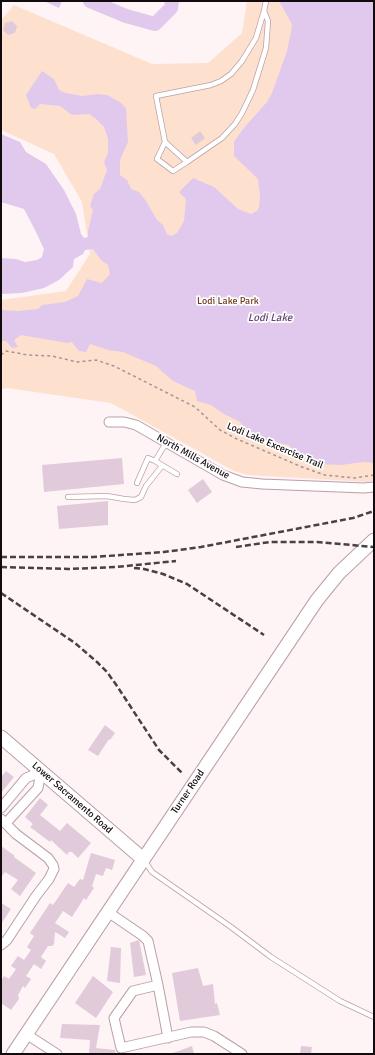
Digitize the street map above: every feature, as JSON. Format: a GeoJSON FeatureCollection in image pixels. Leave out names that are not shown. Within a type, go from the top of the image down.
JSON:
{"type":"FeatureCollection","features":[{"type":"Feature","properties":{"kind":"main road","name":"Turner Road"},"geometry":{"type":"LineString","coordinates":[[13,1054],[320,596],[339,573],[374,540]]}},
{"type":"Feature","properties":{"kind":"main road","name":"Lower Sacramento Road"},"geometry":{"type":"LineString","coordinates":[[1,737],[143,859]]}},
{"type":"Feature","properties":{"kind":"street","name":"North Mills Avenue"},"geometry":{"type":"LineString","coordinates":[[109,422],[130,423],[223,475],[242,482],[364,488],[374,487]]}},
{"type":"Feature","properties":{"kind":"street"},"geometry":{"type":"LineString","coordinates":[[1,808],[26,778],[41,772]]}},
{"type":"Feature","properties":{"kind":"street"},"geometry":{"type":"LineString","coordinates":[[1,945],[7,940],[49,879],[54,869],[48,858],[16,834],[4,821],[38,788],[41,772]]}},
{"type":"Feature","properties":{"kind":"street"},"geometry":{"type":"LineString","coordinates":[[108,912],[148,941],[168,1038]]}},
{"type":"Feature","properties":{"kind":"street"},"geometry":{"type":"LineString","coordinates":[[158,985],[133,991],[114,1018],[122,1048],[192,1032],[204,1032],[214,1036],[242,1054]]}},
{"type":"Feature","properties":{"kind":"street"},"geometry":{"type":"LineString","coordinates":[[26,1034],[57,1054]]}},
{"type":"Feature","properties":{"kind":"lane"},"geometry":{"type":"LineString","coordinates":[[264,11],[268,21],[268,38],[266,48],[257,76],[242,113],[227,134],[173,171],[157,159],[165,142],[156,96],[211,85],[232,74],[256,38],[266,1]]}},
{"type":"Feature","properties":{"kind":"lane"},"geometry":{"type":"LineString","coordinates":[[165,142],[187,162]]}},
{"type":"Feature","properties":{"kind":"lane"},"geometry":{"type":"LineString","coordinates":[[155,462],[166,443]]}},
{"type":"Feature","properties":{"kind":"lane"},"geometry":{"type":"LineString","coordinates":[[137,483],[148,458],[177,474]]}},
{"type":"Feature","properties":{"kind":"lane"},"geometry":{"type":"LineString","coordinates":[[68,497],[107,496],[135,500],[141,497],[146,486],[162,466]]}},
{"type":"Feature","properties":{"kind":"lane"},"geometry":{"type":"LineString","coordinates":[[143,859],[152,872],[271,957],[340,1001],[374,1017]]}},
{"type":"Feature","properties":{"kind":"path","name":"Lodi Lake Excercise Trail"},"geometry":{"type":"LineString","coordinates":[[1,355],[6,351],[28,355],[52,356],[77,362],[96,360],[114,366],[195,407],[220,430],[237,439],[302,467],[325,475],[354,478],[374,475]]}},
{"type":"Feature","properties":{"kind":"green space","name":"Lodi Lake"},"geometry":{"type":"Polygon","coordinates":[[[247,1],[374,1],[374,480],[368,482],[248,475],[234,471],[111,403],[7,388],[1,389],[1,300],[66,291],[90,254],[82,202],[54,154],[1,130],[1,20],[14,5],[152,64],[208,63],[242,33],[247,1]]]}},
{"type":"Feature","properties":{"kind":"water"},"geometry":{"type":"Polygon","coordinates":[[[44,1],[62,1],[59,8],[44,1]]]}},
{"type":"Feature","properties":{"kind":"water","name":"Lodi Lake"},"geometry":{"type":"Polygon","coordinates":[[[279,1],[374,1],[374,463],[363,462],[341,465],[319,464],[313,458],[299,455],[293,451],[289,445],[254,439],[240,422],[211,405],[197,401],[195,391],[173,381],[156,366],[123,352],[108,350],[90,344],[86,352],[79,351],[72,342],[67,343],[21,335],[14,340],[18,347],[12,348],[6,341],[1,341],[1,310],[18,311],[38,309],[42,305],[65,302],[78,296],[87,279],[102,283],[110,274],[108,265],[101,260],[93,249],[85,250],[83,254],[74,259],[73,267],[59,280],[44,288],[22,293],[1,294],[1,258],[16,259],[25,262],[37,260],[42,257],[44,249],[24,209],[1,202],[1,134],[20,142],[26,152],[46,164],[64,190],[76,214],[81,234],[84,238],[88,237],[93,210],[90,206],[94,194],[100,189],[107,170],[104,162],[108,153],[108,139],[104,127],[95,118],[89,114],[72,115],[60,106],[40,104],[35,109],[31,108],[26,95],[42,71],[54,79],[59,90],[82,96],[98,94],[107,95],[120,102],[126,108],[128,142],[120,160],[120,175],[127,180],[131,189],[139,192],[157,220],[163,225],[167,234],[171,236],[177,233],[184,221],[186,199],[179,192],[193,178],[214,187],[238,209],[251,214],[257,211],[259,207],[260,196],[258,179],[234,156],[234,142],[243,129],[267,102],[272,93],[287,51],[292,24],[279,1]]]}},
{"type":"Feature","properties":{"kind":"building"},"geometry":{"type":"Polygon","coordinates":[[[12,21],[17,26],[15,33],[8,35],[3,30],[5,23],[12,21]]]}},
{"type":"Feature","properties":{"kind":"building"},"geometry":{"type":"Polygon","coordinates":[[[200,131],[205,138],[196,145],[191,138],[200,131]]]}},
{"type":"Feature","properties":{"kind":"building"},"geometry":{"type":"Polygon","coordinates":[[[122,458],[124,484],[44,492],[42,465],[122,458]]]}},
{"type":"Feature","properties":{"kind":"building"},"geometry":{"type":"Polygon","coordinates":[[[203,479],[212,492],[197,503],[188,490],[203,479]]]}},
{"type":"Feature","properties":{"kind":"building"},"geometry":{"type":"Polygon","coordinates":[[[108,501],[108,525],[59,529],[57,506],[108,501]]]}},
{"type":"Feature","properties":{"kind":"building"},"geometry":{"type":"Polygon","coordinates":[[[105,725],[115,733],[110,740],[109,739],[98,756],[88,750],[105,725]]]}},
{"type":"Feature","properties":{"kind":"building"},"geometry":{"type":"Polygon","coordinates":[[[6,771],[14,777],[1,793],[1,777],[6,771]]]}},
{"type":"Feature","properties":{"kind":"building"},"geometry":{"type":"Polygon","coordinates":[[[40,798],[48,805],[40,815],[60,831],[67,823],[91,843],[78,858],[72,852],[69,852],[67,855],[51,840],[50,842],[30,827],[33,824],[25,817],[40,798]]]}},
{"type":"Feature","properties":{"kind":"building"},"geometry":{"type":"Polygon","coordinates":[[[1,846],[36,873],[20,896],[11,889],[18,880],[5,872],[1,877],[1,846]]]}},
{"type":"Feature","properties":{"kind":"building"},"geometry":{"type":"Polygon","coordinates":[[[91,853],[115,860],[112,870],[106,868],[103,876],[96,874],[92,886],[94,888],[86,900],[84,898],[72,917],[63,911],[55,923],[69,932],[65,938],[55,932],[54,944],[52,946],[48,946],[41,957],[46,961],[41,969],[34,964],[26,976],[31,979],[25,988],[23,986],[18,995],[19,999],[11,1010],[1,1003],[1,981],[4,976],[9,979],[16,969],[11,966],[18,956],[24,960],[31,950],[27,947],[34,936],[30,933],[50,903],[53,905],[68,883],[74,887],[80,879],[83,880],[91,853]]]}},
{"type":"Feature","properties":{"kind":"building"},"geometry":{"type":"Polygon","coordinates":[[[1,903],[11,909],[1,924],[1,903]]]}},
{"type":"Feature","properties":{"kind":"building"},"geometry":{"type":"Polygon","coordinates":[[[139,940],[146,975],[134,977],[130,943],[139,940]]]}},
{"type":"Feature","properties":{"kind":"building"},"geometry":{"type":"Polygon","coordinates":[[[111,947],[121,948],[120,983],[107,981],[111,947]]]}},
{"type":"Feature","properties":{"kind":"building"},"geometry":{"type":"Polygon","coordinates":[[[198,968],[203,986],[213,984],[215,1004],[217,1003],[220,1015],[180,1021],[172,973],[198,968]]]}},
{"type":"Feature","properties":{"kind":"building"},"geometry":{"type":"Polygon","coordinates":[[[93,976],[113,992],[96,1018],[75,1003],[93,976]]]}},
{"type":"Feature","properties":{"kind":"building"},"geometry":{"type":"Polygon","coordinates":[[[62,1024],[100,1025],[96,1048],[115,1050],[116,1054],[89,1054],[90,1040],[60,1038],[62,1024]]]}},
{"type":"Feature","properties":{"kind":"building"},"geometry":{"type":"Polygon","coordinates":[[[192,1046],[194,1054],[173,1054],[173,1053],[192,1046]]]}},
{"type":"Feature","properties":{"kind":"building"},"geometry":{"type":"Polygon","coordinates":[[[301,1046],[312,1047],[311,1054],[300,1054],[301,1046]]]}},
{"type":"Feature","properties":{"kind":"waterway"},"geometry":{"type":"LineString","coordinates":[[90,1],[126,16],[155,24],[171,8],[172,1]]}},
{"type":"Feature","properties":{"kind":"railway"},"geometry":{"type":"LineString","coordinates":[[1,557],[93,557],[164,552],[201,547],[353,518],[374,511]]}},
{"type":"Feature","properties":{"kind":"railway"},"geometry":{"type":"LineString","coordinates":[[236,547],[270,542],[317,542],[374,547]]}},
{"type":"Feature","properties":{"kind":"railway"},"geometry":{"type":"LineString","coordinates":[[1,567],[69,569],[116,567],[176,561]]}},
{"type":"Feature","properties":{"kind":"railway"},"geometry":{"type":"LineString","coordinates":[[134,568],[163,574],[187,584],[264,635]]}},
{"type":"Feature","properties":{"kind":"railway"},"geometry":{"type":"LineString","coordinates":[[1,593],[75,643],[97,662],[107,672],[117,686],[159,750],[182,773]]}},
{"type":"Feature","properties":{"kind":"park label","name":"Lodi Lake Park"},"geometry":{"type":"Point","coordinates":[228,301]}}]}
